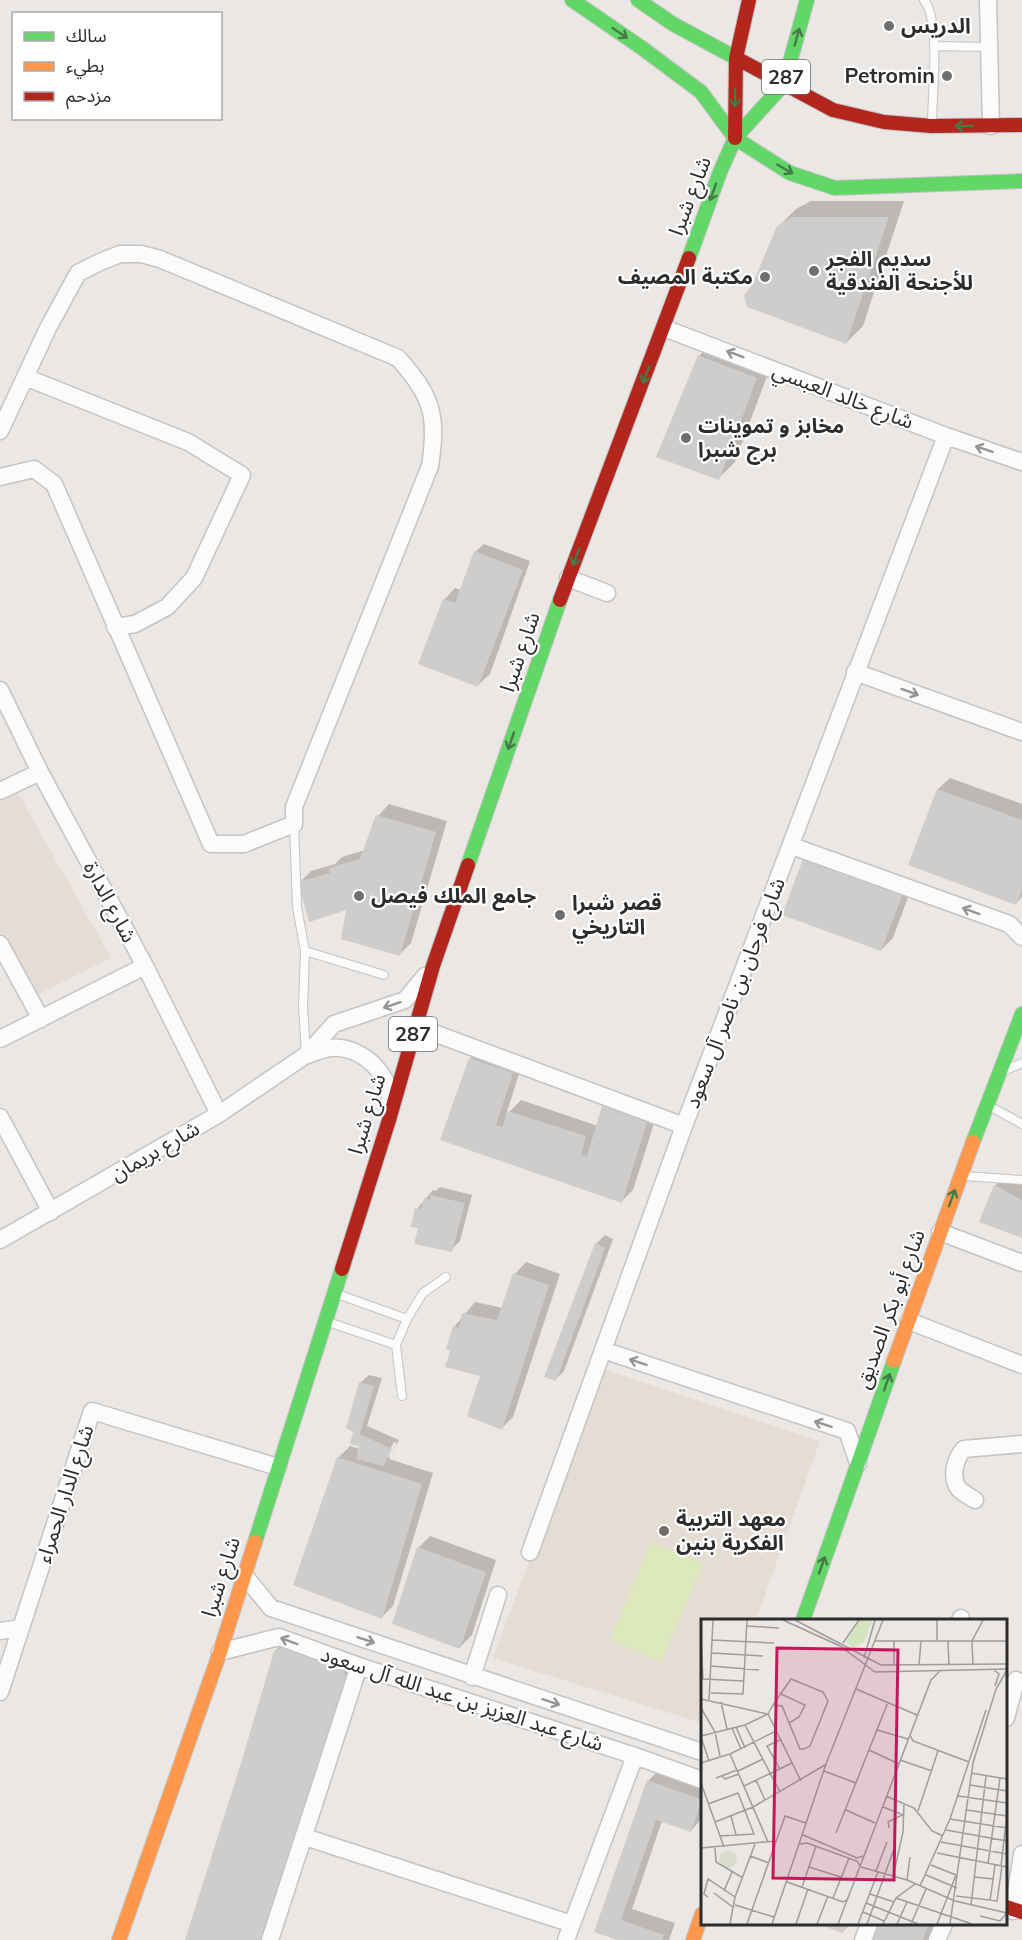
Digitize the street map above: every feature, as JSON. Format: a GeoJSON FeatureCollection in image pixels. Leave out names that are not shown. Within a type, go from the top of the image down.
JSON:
{"type":"FeatureCollection","features":[{"type":"Feature","properties":{"kind":"main road"},"geometry":{"type":"LineString","coordinates":[[572,0],[701,92],[735,138],[790,173],[835,188],[1022,182]]}},
{"type":"Feature","properties":{"kind":"main road"},"geometry":{"type":"LineString","coordinates":[[638,0],[673,24],[833,110],[884,122],[932,126],[1022,125]]}},
{"type":"Feature","properties":{"kind":"main road","name":"287"},"geometry":{"type":"LineString","coordinates":[[735,138],[736,58],[749,0]]}},
{"type":"Feature","properties":{"kind":"main road","name":"287"},"geometry":{"type":"LineString","coordinates":[[735,138],[783,84],[807,0]]}},
{"type":"Feature","properties":{"kind":"main road","name":"شارع شبرا"},"geometry":{"type":"LineString","coordinates":[[119,1940],[220,1652],[389,1120],[433,966],[568,578],[664,328],[720,172],[735,138]]}},
{"type":"Feature","properties":{"kind":"main road","name":"شارع أبو بكر الصديق"},"geometry":{"type":"LineString","coordinates":[[802,1619],[960,1175],[1022,1014]]}},
{"type":"Feature","properties":{"kind":"main road"},"geometry":{"type":"LineString","coordinates":[[693,1940],[701,1917]]}},
{"type":"Feature","properties":{"kind":"street"},"geometry":{"type":"LineString","coordinates":[[988,0],[991,126]]}},
{"type":"Feature","properties":{"kind":"street"},"geometry":{"type":"LineString","coordinates":[[0,431],[48,328],[78,273],[99,262],[120,255],[141,254],[160,259],[398,358],[419,382],[429,404],[435,436],[430,466],[294,807],[294,824],[244,844],[211,844],[54,484],[34,469],[0,477]]}},
{"type":"Feature","properties":{"kind":"street","name":"شارع خالد العبسي"},"geometry":{"type":"LineString","coordinates":[[664,328],[816,392],[1022,462]]}},
{"type":"Feature","properties":{"kind":"street"},"geometry":{"type":"LineString","coordinates":[[25,377],[188,442],[242,476],[194,578],[167,607],[135,624],[115,627]]}},
{"type":"Feature","properties":{"kind":"street","name":"شارع فرحان بن ناصر آل سعود"},"geometry":{"type":"LineString","coordinates":[[530,1552],[684,1126],[946,436]]}},
{"type":"Feature","properties":{"kind":"street"},"geometry":{"type":"LineString","coordinates":[[568,578],[607,593]]}},
{"type":"Feature","properties":{"kind":"street"},"geometry":{"type":"LineString","coordinates":[[855,672],[1022,732]]}},
{"type":"Feature","properties":{"kind":"street","name":"شارع الدارة"},"geometry":{"type":"LineString","coordinates":[[1,693],[219,1114]]}},
{"type":"Feature","properties":{"kind":"street"},"geometry":{"type":"LineString","coordinates":[[0,791],[40,772]]}},
{"type":"Feature","properties":{"kind":"street"},"geometry":{"type":"LineString","coordinates":[[792,846],[1009,924],[1022,937]]}},
{"type":"Feature","properties":{"kind":"street"},"geometry":{"type":"LineString","coordinates":[[0,944],[6,970],[41,1019]]}},
{"type":"Feature","properties":{"kind":"street"},"geometry":{"type":"LineString","coordinates":[[0,1039],[144,966]]}},
{"type":"Feature","properties":{"kind":"street"},"geometry":{"type":"LineString","coordinates":[[306,1055],[334,1024],[405,1000],[433,966]]}},
{"type":"Feature","properties":{"kind":"street"},"geometry":{"type":"LineString","coordinates":[[415,1026],[684,1126]]}},
{"type":"Feature","properties":{"kind":"street"},"geometry":{"type":"LineString","coordinates":[[306,1055],[332,1048],[358,1053],[379,1069],[390,1094],[389,1120]]}},
{"type":"Feature","properties":{"kind":"street","name":"شارع بريمان"},"geometry":{"type":"LineString","coordinates":[[0,1240],[219,1114],[306,1055]]}},
{"type":"Feature","properties":{"kind":"street"},"geometry":{"type":"LineString","coordinates":[[0,1117],[51,1212]]}},
{"type":"Feature","properties":{"kind":"street"},"geometry":{"type":"LineString","coordinates":[[940,1232],[1022,1263]]}},
{"type":"Feature","properties":{"kind":"street"},"geometry":{"type":"LineString","coordinates":[[909,1321],[1022,1365]]}},
{"type":"Feature","properties":{"kind":"street"},"geometry":{"type":"LineString","coordinates":[[603,1350],[847,1431],[858,1463]]}},
{"type":"Feature","properties":{"kind":"street","name":"شارع الدار الحمراء"},"geometry":{"type":"LineString","coordinates":[[0,1692],[92,1411],[278,1467]]}},
{"type":"Feature","properties":{"kind":"street"},"geometry":{"type":"LineString","coordinates":[[975,1500],[960,1490],[955,1482],[954,1472],[958,1455],[964,1449],[1022,1444]]}},
{"type":"Feature","properties":{"kind":"street","name":"شارع عبد العزيز بن عبد الله آل سعود"},"geometry":{"type":"LineString","coordinates":[[244,1575],[271,1608],[701,1752]]}},
{"type":"Feature","properties":{"kind":"street"},"geometry":{"type":"LineString","coordinates":[[472,1677],[498,1595]]}},
{"type":"Feature","properties":{"kind":"street"},"geometry":{"type":"LineString","coordinates":[[0,1631],[21,1628]]}},
{"type":"Feature","properties":{"kind":"street","name":"شارع عبد العزيز بن عبد الله آل سعود"},"geometry":{"type":"LineString","coordinates":[[220,1652],[279,1637],[359,1666],[636,1756],[701,1780]]}},
{"type":"Feature","properties":{"kind":"street"},"geometry":{"type":"LineString","coordinates":[[270,1940],[359,1666]]}},
{"type":"Feature","properties":{"kind":"street"},"geometry":{"type":"LineString","coordinates":[[1007,1711],[1016,1680]]}},
{"type":"Feature","properties":{"kind":"street"},"geometry":{"type":"LineString","coordinates":[[566,1940],[636,1756]]}},
{"type":"Feature","properties":{"kind":"street"},"geometry":{"type":"LineString","coordinates":[[305,1837],[572,1924]]}},
{"type":"Feature","properties":{"kind":"street"},"geometry":{"type":"LineString","coordinates":[[1013,1910],[1022,1854]]}},
{"type":"Feature","properties":{"kind":"street"},"geometry":{"type":"LineString","coordinates":[[863,1940],[868,1925]]}},
{"type":"Feature","properties":{"kind":"street"},"geometry":{"type":"LineString","coordinates":[[938,1940],[943,1925]]}},
{"type":"Feature","properties":{"kind":"lane"},"geometry":{"type":"LineString","coordinates":[[924,0],[935,34],[932,126]]}},
{"type":"Feature","properties":{"kind":"lane"},"geometry":{"type":"LineString","coordinates":[[934,46],[989,47]]}},
{"type":"Feature","properties":{"kind":"lane"},"geometry":{"type":"LineString","coordinates":[[294,824],[297,907],[305,951],[303,1008],[306,1055]]}},
{"type":"Feature","properties":{"kind":"lane"},"geometry":{"type":"LineString","coordinates":[[305,951],[384,975]]}},
{"type":"Feature","properties":{"kind":"lane"},"geometry":{"type":"LineString","coordinates":[[1000,1073],[1022,1063]]}},
{"type":"Feature","properties":{"kind":"lane"},"geometry":{"type":"LineString","coordinates":[[988,1106],[1022,1125]]}},
{"type":"Feature","properties":{"kind":"lane"},"geometry":{"type":"LineString","coordinates":[[960,1175],[1022,1180]]}},
{"type":"Feature","properties":{"kind":"lane"},"geometry":{"type":"LineString","coordinates":[[402,1396],[396,1345],[407,1319],[423,1293],[446,1277]]}},
{"type":"Feature","properties":{"kind":"lane"},"geometry":{"type":"LineString","coordinates":[[334,1293],[407,1319]]}},
{"type":"Feature","properties":{"kind":"lane"},"geometry":{"type":"LineString","coordinates":[[324,1321],[396,1345]]}},
{"type":"Feature","properties":{"kind":"shaded area"},"geometry":{"type":"Polygon","coordinates":[[[13,792],[18,793],[111,958],[35,996],[0,932],[0,799],[13,792]]]}},
{"type":"Feature","properties":{"kind":"shaded area","name":"معهد التربية الفكرية بنين"},"geometry":{"type":"Polygon","coordinates":[[[601,1368],[820,1441],[756,1619],[701,1619],[701,1723],[493,1658],[601,1368]]]}},
{"type":"Feature","properties":{"kind":"green space"},"geometry":{"type":"Polygon","coordinates":[[[651,1542],[703,1564],[661,1662],[610,1640],[651,1542]]]}},
{"type":"Feature","properties":{"kind":"building","name":"سديم الفجر للأجنحة الفندقية"},"geometry":{"type":"Polygon","coordinates":[[[793,217],[889,217],[846,344],[747,307],[744,295],[752,285],[777,226],[793,217]]]}},
{"type":"Feature","properties":{"kind":"building"},"geometry":{"type":"Polygon","coordinates":[[[698,355],[757,378],[719,480],[656,457],[698,355]]]}},
{"type":"Feature","properties":{"kind":"building"},"geometry":{"type":"Polygon","coordinates":[[[474,551],[523,570],[478,687],[418,664],[443,599],[455,603],[474,551]]]}},
{"type":"Feature","properties":{"kind":"building"},"geometry":{"type":"Polygon","coordinates":[[[937,789],[1022,820],[1022,889],[1016,905],[908,865],[937,789]]]}},
{"type":"Feature","properties":{"kind":"building","name":"جامع الملك فيصل"},"geometry":{"type":"Polygon","coordinates":[[[376,815],[436,832],[400,956],[341,939],[346,910],[309,922],[298,882],[330,873],[329,868],[360,859],[376,815]]]}},
{"type":"Feature","properties":{"kind":"building"},"geometry":{"type":"Polygon","coordinates":[[[804,856],[903,893],[881,951],[782,915],[804,856]]]}},
{"type":"Feature","properties":{"kind":"building"},"geometry":{"type":"Polygon","coordinates":[[[469,1058],[513,1073],[496,1125],[502,1127],[508,1111],[586,1136],[581,1155],[587,1156],[602,1106],[630,1112],[647,1122],[622,1203],[440,1140],[469,1058]]]}},
{"type":"Feature","properties":{"kind":"building"},"geometry":{"type":"Polygon","coordinates":[[[994,1185],[1022,1200],[1022,1238],[979,1222],[994,1185]]]}},
{"type":"Feature","properties":{"kind":"building"},"geometry":{"type":"Polygon","coordinates":[[[430,1195],[465,1203],[452,1252],[414,1244],[418,1228],[411,1227],[415,1208],[421,1209],[424,1198],[430,1200],[430,1195]]]}},
{"type":"Feature","properties":{"kind":"building"},"geometry":{"type":"Polygon","coordinates":[[[595,1243],[605,1248],[556,1381],[544,1377],[595,1243]]]}},
{"type":"Feature","properties":{"kind":"building"},"geometry":{"type":"Polygon","coordinates":[[[513,1273],[549,1285],[502,1430],[467,1416],[480,1376],[445,1367],[450,1351],[446,1349],[453,1326],[459,1328],[462,1313],[497,1320],[513,1273]]]}},
{"type":"Feature","properties":{"kind":"building"},"geometry":{"type":"Polygon","coordinates":[[[359,1382],[374,1386],[360,1434],[392,1449],[384,1466],[356,1459],[359,1446],[350,1444],[353,1432],[346,1428],[359,1382]]]}},
{"type":"Feature","properties":{"kind":"building"},"geometry":{"type":"Polygon","coordinates":[[[337,1457],[422,1484],[382,1619],[293,1585],[337,1457]]]}},
{"type":"Feature","properties":{"kind":"building"},"geometry":{"type":"Polygon","coordinates":[[[417,1547],[486,1572],[460,1649],[392,1624],[417,1547]]]}},
{"type":"Feature","properties":{"kind":"building"},"geometry":{"type":"Polygon","coordinates":[[[285,1646],[340,1666],[348,1679],[274,1907],[261,1940],[185,1940],[274,1651],[285,1646]]]}},
{"type":"Feature","properties":{"kind":"building"},"geometry":{"type":"Polygon","coordinates":[[[647,1780],[701,1800],[691,1832],[656,1820],[621,1920],[664,1935],[662,1940],[617,1940],[594,1932],[647,1780]]]}},
{"type":"Feature","properties":{"kind":"building"},"geometry":{"type":"Polygon","coordinates":[[[820,1925],[847,1925],[843,1933],[820,1925]]]}},
{"type":"Feature","properties":{"kind":"building"},"geometry":{"type":"Polygon","coordinates":[[[875,1925],[929,1925],[923,1940],[869,1940],[875,1925]]]}},
{"type":"Feature","properties":{"kind":"traffic: fast"},"geometry":{"type":"LineString","coordinates":[[572,0],[701,92],[735,138],[790,173],[835,188],[1022,181]]}},
{"type":"Feature","properties":{"kind":"traffic: fast"},"geometry":{"type":"LineString","coordinates":[[638,0],[673,24],[736,58]]}},
{"type":"Feature","properties":{"kind":"traffic: fast"},"geometry":{"type":"LineString","coordinates":[[689,258],[720,172],[735,138],[784,84],[807,0]]}},
{"type":"Feature","properties":{"kind":"traffic: fast"},"geometry":{"type":"LineString","coordinates":[[468,865],[560,600]]}},
{"type":"Feature","properties":{"kind":"traffic: fast"},"geometry":{"type":"LineString","coordinates":[[973,1142],[1022,1014]]}},
{"type":"Feature","properties":{"kind":"traffic: fast"},"geometry":{"type":"LineString","coordinates":[[255,1542],[342,1269]]}},
{"type":"Feature","properties":{"kind":"traffic: fast"},"geometry":{"type":"LineString","coordinates":[[803,1619],[894,1361]]}},
{"type":"Feature","properties":{"kind":"traffic: slow"},"geometry":{"type":"LineString","coordinates":[[894,1361],[973,1142]]}},
{"type":"Feature","properties":{"kind":"traffic: slow"},"geometry":{"type":"LineString","coordinates":[[119,1940],[220,1652],[255,1542]]}},
{"type":"Feature","properties":{"kind":"traffic: slow"},"geometry":{"type":"LineString","coordinates":[[693,1940],[701,1917]]}},
{"type":"Feature","properties":{"kind":"traffic: jam"},"geometry":{"type":"LineString","coordinates":[[735,138],[736,58],[749,0]]}},
{"type":"Feature","properties":{"kind":"traffic: jam"},"geometry":{"type":"LineString","coordinates":[[736,58],[833,110],[884,122],[931,126],[1022,125]]}},
{"type":"Feature","properties":{"kind":"traffic: jam"},"geometry":{"type":"LineString","coordinates":[[560,600],[689,258]]}},
{"type":"Feature","properties":{"kind":"traffic: jam"},"geometry":{"type":"LineString","coordinates":[[342,1269],[389,1120],[433,966],[468,865]]}},
{"type":"Feature","properties":{"kind":"traffic: jam"},"geometry":{"type":"LineString","coordinates":[[1007,1907],[1022,1912]]}},
{"type":"Feature","properties":{"kind":"place","name":"الدريس"},"geometry":{"type":"Point","coordinates":[889,26]}},
{"type":"Feature","properties":{"kind":"place","name":"Petromin"},"geometry":{"type":"Point","coordinates":[947,76]}},
{"type":"Feature","properties":{"kind":"place","name":"سديم الفجر للأجنحة الفندقية"},"geometry":{"type":"Point","coordinates":[814,271]}},
{"type":"Feature","properties":{"kind":"place","name":"مكتبة المصيف"},"geometry":{"type":"Point","coordinates":[765,277]}},
{"type":"Feature","properties":{"kind":"place","name":"مخابز و تموينات برج شبرا"},"geometry":{"type":"Point","coordinates":[686,438]}},
{"type":"Feature","properties":{"kind":"place","name":"جامع الملك فيصل"},"geometry":{"type":"Point","coordinates":[359,896]}},
{"type":"Feature","properties":{"kind":"place","name":"قصر شبرا التاريخي"},"geometry":{"type":"Point","coordinates":[560,915]}},
{"type":"Feature","properties":{"kind":"place","name":"معهد التربية الفكرية بنين"},"geometry":{"type":"Point","coordinates":[664,1531]}}]}
